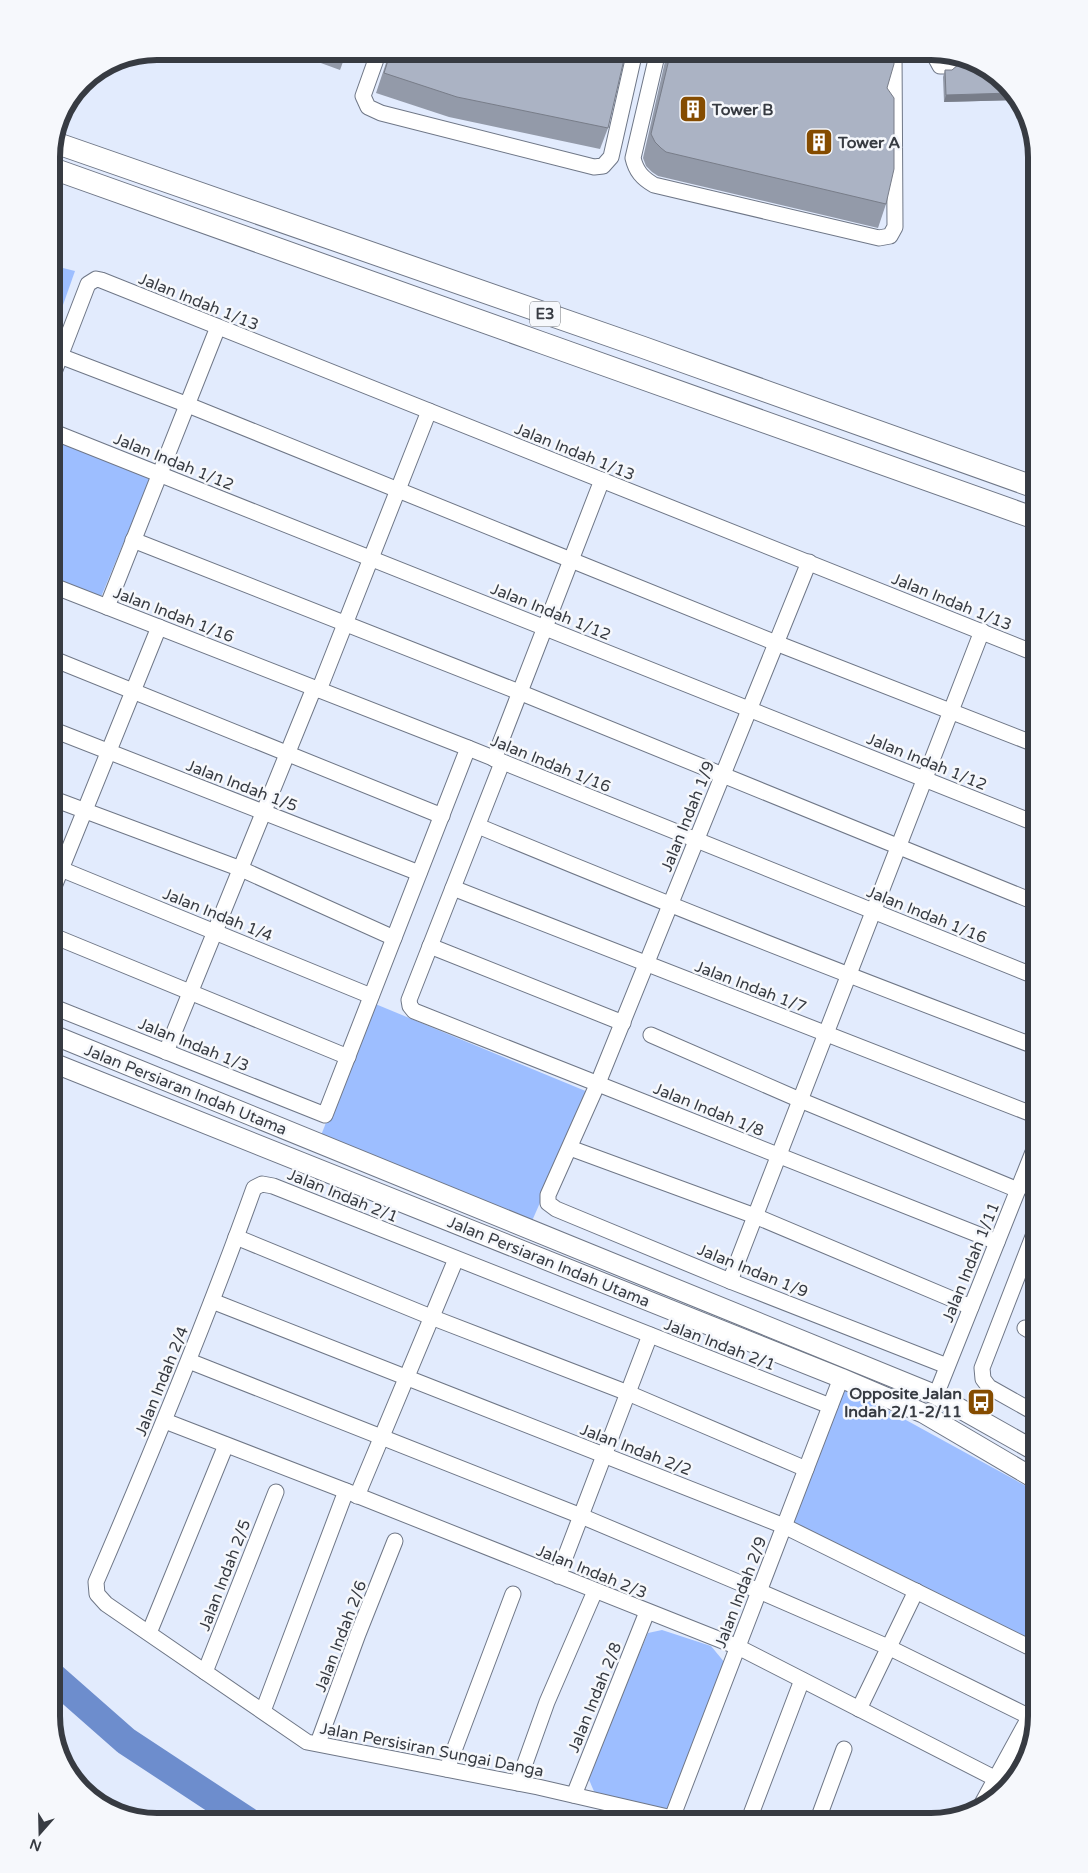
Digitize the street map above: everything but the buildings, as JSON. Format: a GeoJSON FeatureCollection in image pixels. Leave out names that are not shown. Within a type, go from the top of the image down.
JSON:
{"type":"FeatureCollection","features":[{"type":"Feature","properties":{"kind":"highway","name":"E3"},"geometry":{"type":"LineString","coordinates":[[61,144],[642,347],[1028,485]]}},
{"type":"Feature","properties":{"kind":"highway","name":"E3"},"geometry":{"type":"LineString","coordinates":[[60,171],[458,311],[720,408],[1028,516]]}},
{"type":"Feature","properties":{"kind":"main road","name":"Jalan Persiaran Indah Utama"},"geometry":{"type":"LineString","coordinates":[[60,1038],[936,1395],[1028,1447]]}},
{"type":"Feature","properties":{"kind":"main road","name":"Jalan Persiaran Indah Utama"},"geometry":{"type":"LineString","coordinates":[[60,1066],[900,1403],[923,1413],[1028,1475]]}},
{"type":"Feature","properties":{"kind":"main road"},"geometry":{"type":"LineString","coordinates":[[900,1403],[929,1400],[936,1395]]}},
{"type":"Feature","properties":{"kind":"main road"},"geometry":{"type":"LineString","coordinates":[[936,1395],[936,1404],[947,1417],[953,1431]]}},
{"type":"Feature","properties":{"kind":"street"},"geometry":{"type":"LineString","coordinates":[[376,60],[363,96],[368,107],[381,113],[594,167],[603,166],[610,157],[633,60]]}},
{"type":"Feature","properties":{"kind":"street"},"geometry":{"type":"LineString","coordinates":[[656,60],[633,158],[635,168],[644,179],[654,185],[879,238],[890,236],[895,226],[894,60]]}},
{"type":"Feature","properties":{"kind":"street"},"geometry":{"type":"LineString","coordinates":[[937,60],[940,66],[949,66]]}},
{"type":"Feature","properties":{"kind":"street","name":"Jalan Indah 1/13"},"geometry":{"type":"LineString","coordinates":[[60,356],[88,284],[101,280],[1028,650]]}},
{"type":"Feature","properties":{"kind":"street"},"geometry":{"type":"LineString","coordinates":[[107,607],[218,327]]}},
{"type":"Feature","properties":{"kind":"street"},"geometry":{"type":"LineString","coordinates":[[60,356],[188,405],[776,643],[1028,741]]}},
{"type":"Feature","properties":{"kind":"street"},"geometry":{"type":"LineString","coordinates":[[166,1052],[288,753],[346,623],[429,411]]}},
{"type":"Feature","properties":{"kind":"street","name":"Jalan Indah 1/12"},"geometry":{"type":"LineString","coordinates":[[60,435],[1028,820]]}},
{"type":"Feature","properties":{"kind":"street"},"geometry":{"type":"LineString","coordinates":[[602,480],[519,692],[478,826],[430,946],[623,1023]]}},
{"type":"Feature","properties":{"kind":"street"},"geometry":{"type":"LineString","coordinates":[[133,540],[519,692],[1028,899]]}},
{"type":"Feature","properties":{"kind":"street","name":"Jalan Indah 1/9"},"geometry":{"type":"LineString","coordinates":[[548,1203],[548,1195],[623,1023],[808,562]]}},
{"type":"Feature","properties":{"kind":"street","name":"Jalan Indah 1/16"},"geometry":{"type":"LineString","coordinates":[[60,589],[468,748],[1028,973]]}},
{"type":"Feature","properties":{"kind":"street"},"geometry":{"type":"LineString","coordinates":[[60,859],[85,811],[160,627]]}},
{"type":"Feature","properties":{"kind":"street"},"geometry":{"type":"LineString","coordinates":[[730,1281],[982,631]]}},
{"type":"Feature","properties":{"kind":"street"},"geometry":{"type":"LineString","coordinates":[[60,661],[442,816]]}},
{"type":"Feature","properties":{"kind":"street","name":"Jalan Indah 1/5"},"geometry":{"type":"LineString","coordinates":[[60,733],[419,873]]}},
{"type":"Feature","properties":{"kind":"street"},"geometry":{"type":"LineString","coordinates":[[60,939],[348,1057],[468,748]]}},
{"type":"Feature","properties":{"kind":"street"},"geometry":{"type":"LineString","coordinates":[[60,801],[241,869],[394,938]]}},
{"type":"Feature","properties":{"kind":"street"},"geometry":{"type":"LineString","coordinates":[[478,826],[670,906],[1028,1044]]}},
{"type":"Feature","properties":{"kind":"street","name":"Jalan Indah 1/4"},"geometry":{"type":"LineString","coordinates":[[60,869],[371,996]]}},
{"type":"Feature","properties":{"kind":"street","name":"Jalan Indah 1/7"},"geometry":{"type":"LineString","coordinates":[[453,888],[1028,1113]]}},
{"type":"Feature","properties":{"kind":"street","name":"Jalan Indah 1/8"},"geometry":{"type":"LineString","coordinates":[[430,946],[409,1000],[410,1006],[414,1011],[997,1242]]}},
{"type":"Feature","properties":{"kind":"street","name":"Jalan Indah 1/3"},"geometry":{"type":"LineString","coordinates":[[60,1010],[325,1115],[348,1057]]}},
{"type":"Feature","properties":{"kind":"street"},"geometry":{"type":"LineString","coordinates":[[651,1035],[800,1100],[1018,1190]]}},
{"type":"Feature","properties":{"kind":"street"},"geometry":{"type":"LineString","coordinates":[[570,1148],[755,1216],[971,1307]]}},
{"type":"Feature","properties":{"kind":"street","name":"Jalan Indah 1/11"},"geometry":{"type":"LineString","coordinates":[[936,1395],[1028,1165]]}},
{"type":"Feature","properties":{"kind":"street","name":"Jalan Indah 2/4"},"geometry":{"type":"LineString","coordinates":[[97,1594],[96,1582],[165,1422],[254,1188],[262,1184]]}},
{"type":"Feature","properties":{"kind":"street","name":"Jalan Indah 2/1"},"geometry":{"type":"LineString","coordinates":[[262,1184],[273,1186],[830,1406]]}},
{"type":"Feature","properties":{"kind":"street","name":"Jalan Indan 1/9"},"geometry":{"type":"LineString","coordinates":[[548,1203],[730,1281],[947,1366]]}},
{"type":"Feature","properties":{"kind":"street"},"geometry":{"type":"LineString","coordinates":[[236,1237],[431,1317],[628,1393],[806,1468]]}},
{"type":"Feature","properties":{"kind":"street"},"geometry":{"type":"LineString","coordinates":[[263,1711],[351,1493],[382,1436],[456,1259]]}},
{"type":"Feature","properties":{"kind":"street"},"geometry":{"type":"LineString","coordinates":[[1028,1268],[982,1368],[983,1379],[989,1387],[1028,1409]]}},
{"type":"Feature","properties":{"kind":"street","name":"Jalan Indah 2/2"},"geometry":{"type":"LineString","coordinates":[[212,1301],[784,1526],[1028,1647]]}},
{"type":"Feature","properties":{"kind":"street"},"geometry":{"type":"LineString","coordinates":[[558,1576],[650,1335]]}},
{"type":"Feature","properties":{"kind":"street"},"geometry":{"type":"LineString","coordinates":[[189,1361],[581,1516],[1028,1708]]}},
{"type":"Feature","properties":{"kind":"street","name":"Jalan Indah 2/9"},"geometry":{"type":"LineString","coordinates":[[679,1813],[759,1591],[840,1378]]}},
{"type":"Feature","properties":{"kind":"street","name":"Jalan Indah 2/3"},"geometry":{"type":"LineString","coordinates":[[165,1422],[351,1493],[738,1648],[1002,1781]]}},
{"type":"Feature","properties":{"kind":"street"},"geometry":{"type":"LineString","coordinates":[[149,1633],[226,1445]]}},
{"type":"Feature","properties":{"kind":"street","name":"Jalan Indah 2/5"},"geometry":{"type":"LineString","coordinates":[[206,1672],[276,1492]]}},
{"type":"Feature","properties":{"kind":"street","name":"Jalan Indah 2/6"},"geometry":{"type":"LineString","coordinates":[[318,1743],[395,1541]]}},
{"type":"Feature","properties":{"kind":"street"},"geometry":{"type":"LineString","coordinates":[[518,1783],[547,1702],[594,1591]]}},
{"type":"Feature","properties":{"kind":"street"},"geometry":{"type":"LineString","coordinates":[[858,1709],[916,1591]]}},
{"type":"Feature","properties":{"kind":"street","name":"Jalan Persisiran Sungai Danga"},"geometry":{"type":"LineString","coordinates":[[97,1594],[106,1604],[307,1742],[518,1783],[647,1813]]}},
{"type":"Feature","properties":{"kind":"street"},"geometry":{"type":"LineString","coordinates":[[447,1769],[514,1594]]}},
{"type":"Feature","properties":{"kind":"street","name":"Jalan Indah 2/8"},"geometry":{"type":"LineString","coordinates":[[574,1796],[647,1612]]}},
{"type":"Feature","properties":{"kind":"street"},"geometry":{"type":"LineString","coordinates":[[751,1813],[802,1680]]}},
{"type":"Feature","properties":{"kind":"street"},"geometry":{"type":"LineString","coordinates":[[1002,1781],[1027,1723]]}},
{"type":"Feature","properties":{"kind":"street"},"geometry":{"type":"LineString","coordinates":[[820,1813],[844,1749]]}},
{"type":"Feature","properties":{"kind":"shaded area"},"geometry":{"type":"Polygon","coordinates":[[[60,267],[75,271],[60,314],[60,267]]]}},
{"type":"Feature","properties":{"kind":"shaded area"},"geometry":{"type":"Polygon","coordinates":[[[60,443],[150,479],[101,597],[60,581],[60,443]]]}},
{"type":"Feature","properties":{"kind":"shaded area"},"geometry":{"type":"Polygon","coordinates":[[[373,1003],[588,1092],[529,1228],[318,1143],[373,1003]]]}},
{"type":"Feature","properties":{"kind":"shaded area"},"geometry":{"type":"Polygon","coordinates":[[[844,1386],[1028,1487],[1028,1639],[793,1523],[844,1386]]]}},
{"type":"Feature","properties":{"kind":"shaded area"},"geometry":{"type":"Polygon","coordinates":[[[662,1630],[711,1646],[725,1663],[666,1811],[596,1796],[587,1775],[648,1633],[662,1630]]]}},
{"type":"Feature","properties":{"kind":"waterway"},"geometry":{"type":"LineString","coordinates":[[60,1683],[126,1741],[235,1813]]}},
{"type":"Feature","properties":{"kind":"place","name":"Tower B"},"geometry":{"type":"Point","coordinates":[693,109]}},
{"type":"Feature","properties":{"kind":"place","name":"Tower A"},"geometry":{"type":"Point","coordinates":[819,142]}},
{"type":"Feature","properties":{"kind":"place","name":"Opposite Jalan Indah 2/1-2/11"},"geometry":{"type":"Point","coordinates":[981,1402]}}]}
